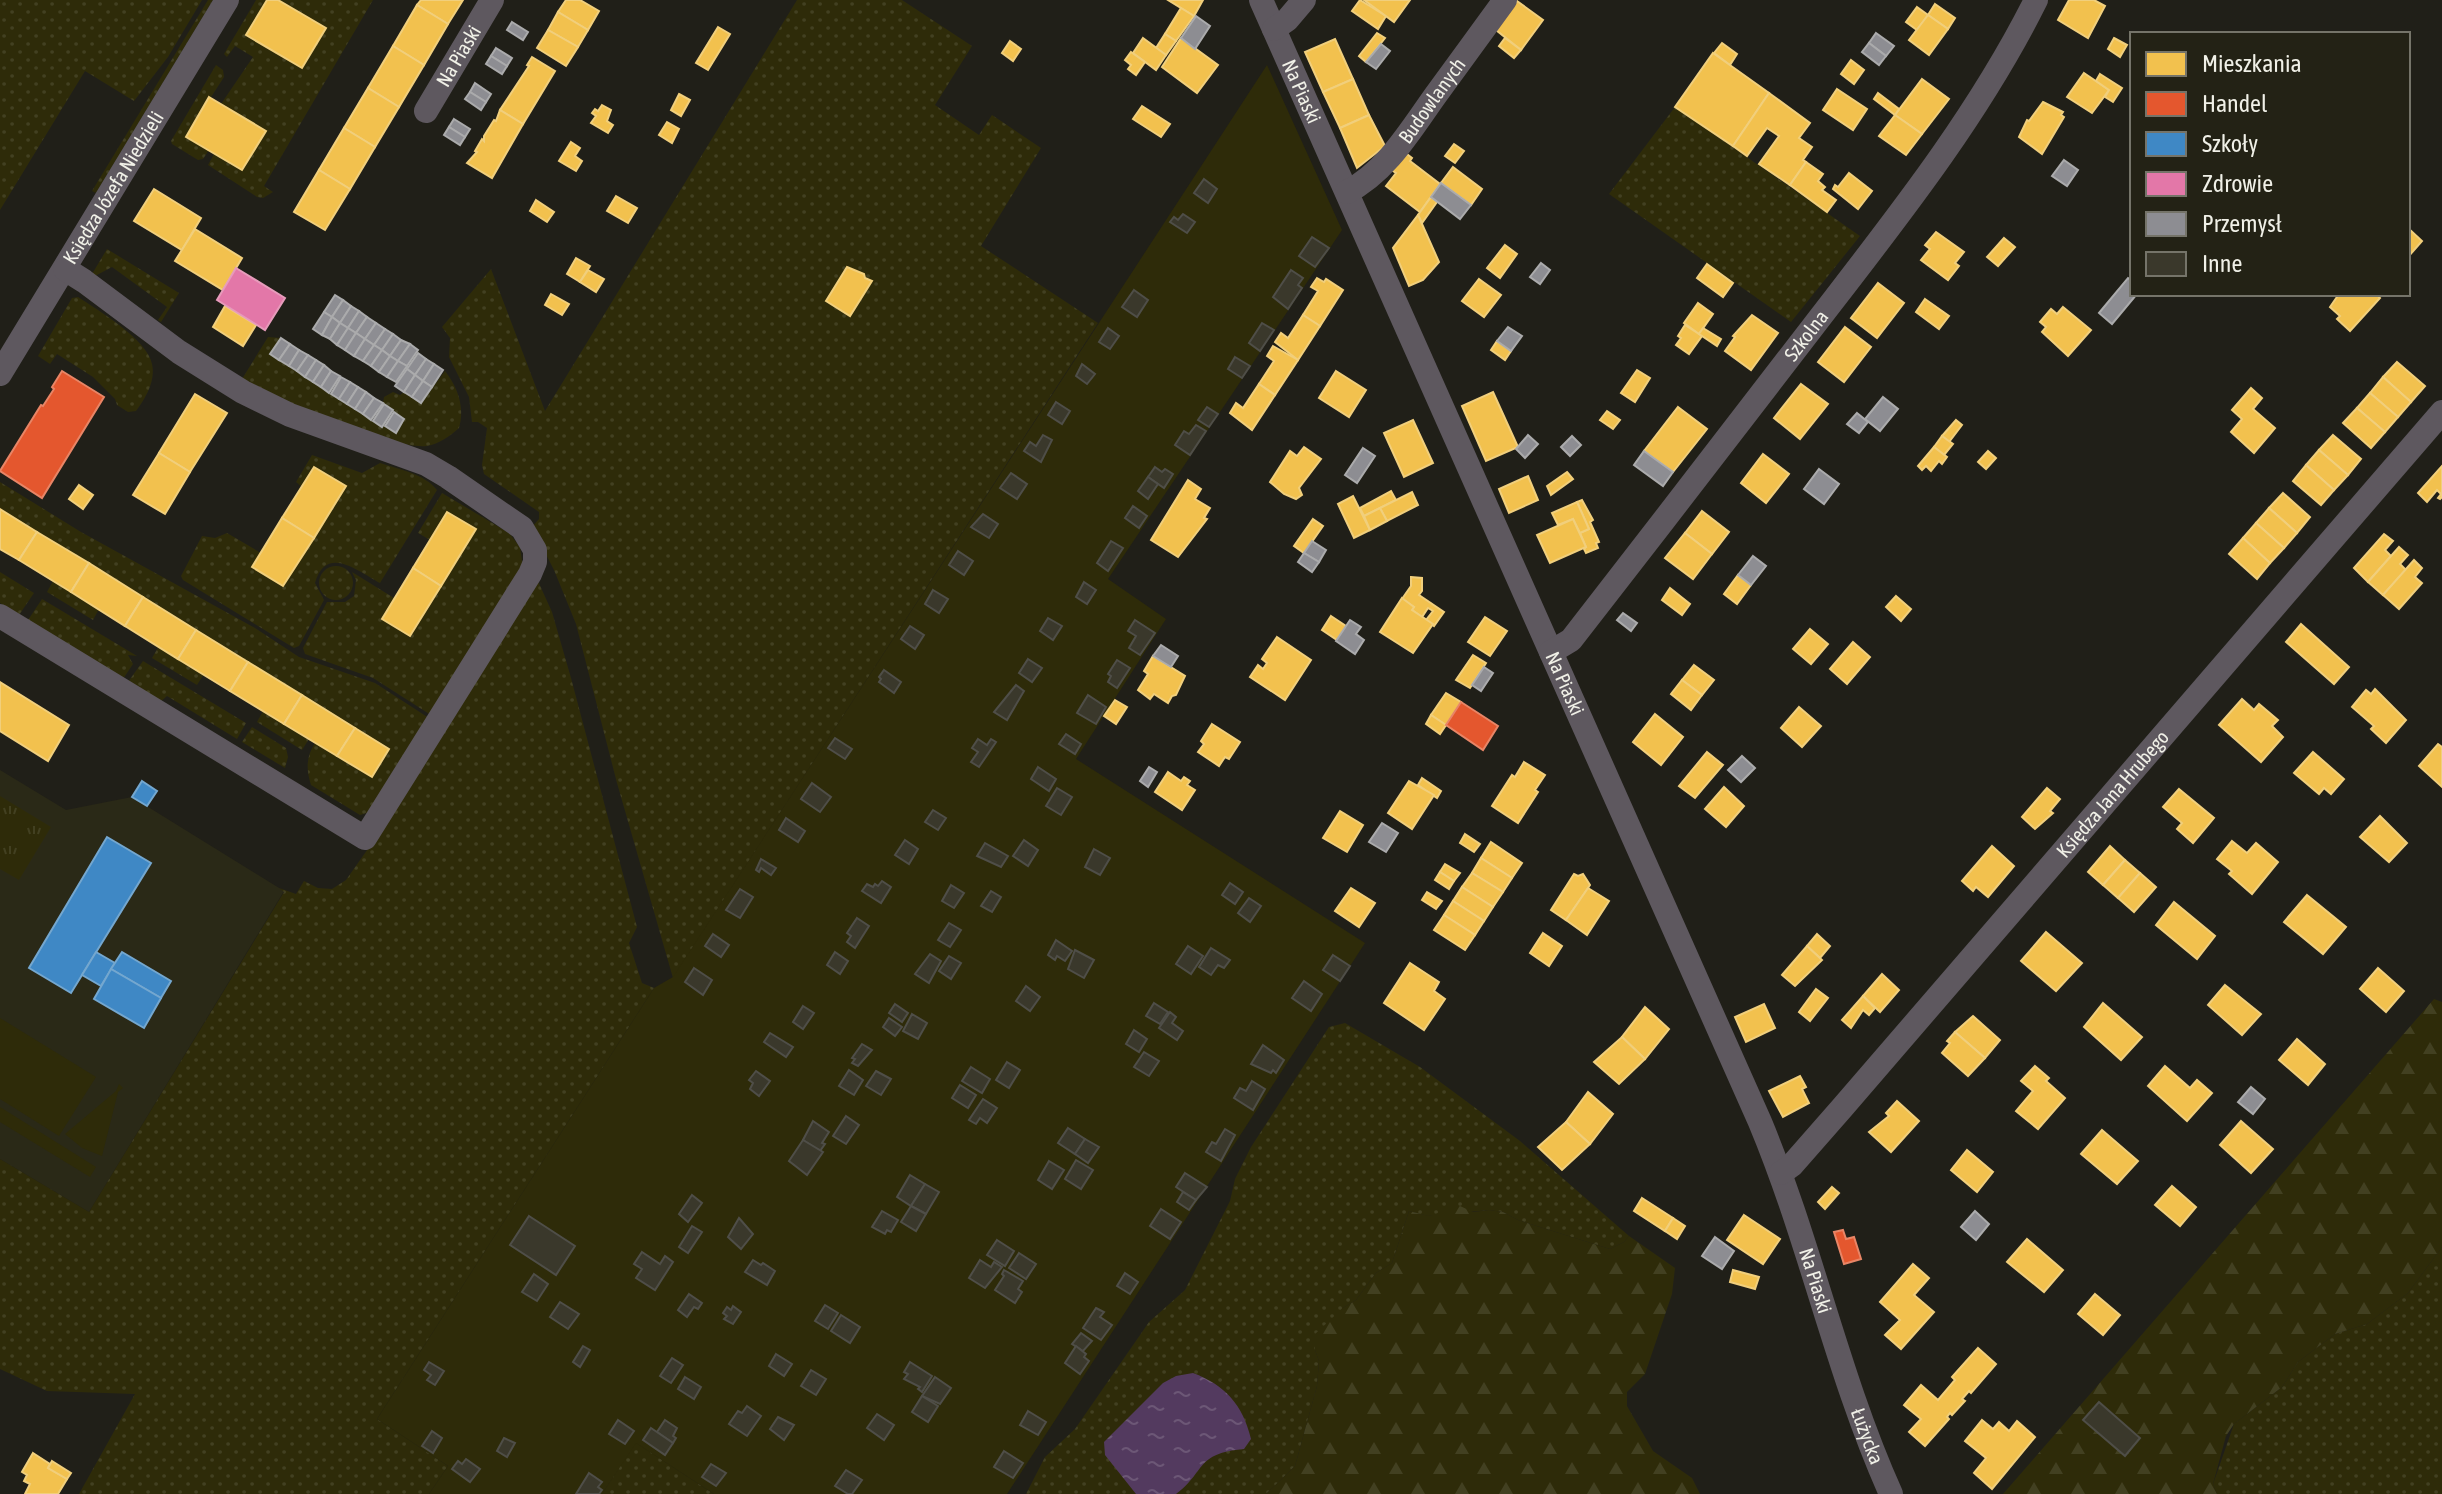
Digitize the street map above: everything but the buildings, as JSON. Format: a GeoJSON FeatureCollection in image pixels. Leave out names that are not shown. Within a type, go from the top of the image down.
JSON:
{"type":"FeatureCollection","features":[{"type":"Feature","properties":{"kind":"street","name":"Księdza Józefa Niedzieli"},"geometry":{"type":"LineString","coordinates":[[0,374],[227,0]]}},
{"type":"Feature","properties":{"kind":"street","name":"Na Piaski"},"geometry":{"type":"LineString","coordinates":[[426,111],[492,0]]}},
{"type":"Feature","properties":{"kind":"street","name":"Na Piaski"},"geometry":{"type":"LineString","coordinates":[[1261,0],[1781,1173],[1844,1376]]}},
{"type":"Feature","properties":{"kind":"street"},"geometry":{"type":"LineString","coordinates":[[1274,29],[1287,20],[1304,0]]}},
{"type":"Feature","properties":{"kind":"street","name":"Budowlanych"},"geometry":{"type":"LineString","coordinates":[[1347,192],[1360,186],[1380,169],[1505,0]]}},
{"type":"Feature","properties":{"kind":"street","name":"Szkolna"},"geometry":{"type":"LineString","coordinates":[[1551,652],[1571,640],[1911,199],[2010,52],[2036,0]]}},
{"type":"Feature","properties":{"kind":"street"},"geometry":{"type":"LineString","coordinates":[[0,616],[365,838],[535,562],[535,550],[522,528],[448,477],[426,464],[290,415],[243,392],[179,352],[65,269]]}},
{"type":"Feature","properties":{"kind":"street","name":"Księdza Jana Hrubego"},"geometry":{"type":"LineString","coordinates":[[1781,1173],[1792,1165],[1842,1108],[2442,412]]}},
{"type":"Feature","properties":{"kind":"street","name":"Łużycka"},"geometry":{"type":"LineString","coordinates":[[1844,1376],[1891,1494]]}},
{"type":"Feature","properties":{"kind":"shaded area"},"geometry":{"type":"Polygon","coordinates":[[[0,770],[66,810],[132,797],[284,891],[89,1212],[0,1159],[0,770]]]}},
{"type":"Feature","properties":{"kind":"green space"},"geometry":{"type":"Polygon","coordinates":[[[0,0],[202,0],[168,57],[134,101],[85,71],[0,210],[0,0]]]}},
{"type":"Feature","properties":{"kind":"green space"},"geometry":{"type":"Polygon","coordinates":[[[208,0],[213,0],[96,193],[92,191],[208,0]]]}},
{"type":"Feature","properties":{"kind":"green space"},"geometry":{"type":"Polygon","coordinates":[[[256,0],[373,0],[264,186],[273,192],[263,198],[208,165],[214,154],[242,170],[266,131],[221,104],[253,57],[235,46],[227,57],[224,54],[256,0]]]}},
{"type":"Feature","properties":{"kind":"green space"},"geometry":{"type":"Polygon","coordinates":[[[797,0],[902,0],[972,46],[935,105],[979,135],[992,115],[1041,148],[981,246],[1098,323],[673,978],[617,783],[576,624],[532,527],[539,519],[539,512],[484,474],[482,465],[487,428],[472,422],[469,397],[449,357],[450,338],[442,327],[491,269],[545,411],[797,0]]]}},
{"type":"Feature","properties":{"kind":"green space"},"geometry":{"type":"Polygon","coordinates":[[[216,65],[223,70],[224,77],[186,136],[209,150],[203,159],[198,160],[171,141],[216,65]]]}},
{"type":"Feature","properties":{"kind":"green space"},"geometry":{"type":"Polygon","coordinates":[[[1267,65],[1342,230],[1108,579],[1166,619],[1076,759],[1365,943],[1007,1494],[714,1494],[636,1443],[602,1494],[429,1494],[448,1466],[377,1419],[654,988],[673,977],[1267,65]]]}},
{"type":"Feature","properties":{"kind":"green space"},"geometry":{"type":"Polygon","coordinates":[[[1675,107],[1860,236],[1791,322],[1609,194],[1675,107]]]}},
{"type":"Feature","properties":{"kind":"green space"},"geometry":{"type":"Polygon","coordinates":[[[107,249],[179,293],[161,322],[158,320],[167,307],[112,267],[95,276],[92,274],[107,249]]]}},
{"type":"Feature","properties":{"kind":"green space"},"geometry":{"type":"Polygon","coordinates":[[[78,297],[121,326],[148,355],[153,370],[151,383],[136,411],[128,412],[117,405],[93,377],[57,354],[50,364],[38,356],[72,298],[78,297]]]}},
{"type":"Feature","properties":{"kind":"green space"},"geometry":{"type":"Polygon","coordinates":[[[268,337],[281,338],[271,355],[382,427],[396,432],[404,419],[383,403],[384,397],[393,392],[400,395],[404,392],[421,403],[445,371],[459,398],[459,428],[436,443],[411,445],[363,432],[258,387],[242,379],[268,337]]]}},
{"type":"Feature","properties":{"kind":"green space"},"geometry":{"type":"Polygon","coordinates":[[[312,455],[362,473],[380,463],[418,476],[437,490],[380,583],[343,564],[327,565],[320,571],[315,583],[324,600],[299,646],[294,648],[181,576],[202,536],[215,538],[227,533],[261,553],[252,567],[283,586],[345,487],[315,467],[302,487],[296,482],[312,455]]]}},
{"type":"Feature","properties":{"kind":"green space"},"geometry":{"type":"Polygon","coordinates":[[[0,482],[81,532],[255,628],[299,657],[375,683],[432,720],[370,812],[360,815],[311,785],[308,758],[315,743],[372,777],[389,749],[0,509],[0,482]]]}},
{"type":"Feature","properties":{"kind":"green space"},"geometry":{"type":"Polygon","coordinates":[[[442,493],[509,533],[520,547],[522,561],[527,562],[434,717],[373,678],[305,654],[303,648],[327,602],[345,602],[354,596],[356,580],[352,572],[394,598],[382,619],[411,636],[476,530],[447,512],[430,540],[418,533],[442,493]]]}},
{"type":"Feature","properties":{"kind":"green space"},"geometry":{"type":"Polygon","coordinates":[[[336,566],[348,571],[353,583],[348,595],[336,600],[324,595],[319,583],[324,571],[336,566]]]}},
{"type":"Feature","properties":{"kind":"green space"},"geometry":{"type":"Polygon","coordinates":[[[0,572],[34,593],[19,615],[0,603],[0,572]]]}},
{"type":"Feature","properties":{"kind":"green space"},"geometry":{"type":"Polygon","coordinates":[[[537,579],[552,612],[571,678],[637,927],[629,943],[642,983],[654,988],[377,1419],[448,1466],[429,1494],[79,1494],[135,1394],[47,1391],[0,1369],[0,1159],[89,1212],[284,892],[279,888],[296,894],[304,881],[318,888],[332,889],[346,880],[384,826],[537,579]]]}},
{"type":"Feature","properties":{"kind":"green space"},"geometry":{"type":"Polygon","coordinates":[[[53,581],[99,609],[93,620],[47,592],[53,581]]]}},
{"type":"Feature","properties":{"kind":"green space"},"geometry":{"type":"Polygon","coordinates":[[[42,599],[137,656],[128,655],[133,664],[123,679],[28,620],[42,599]]]}},
{"type":"Feature","properties":{"kind":"green space"},"geometry":{"type":"Polygon","coordinates":[[[159,646],[204,674],[197,685],[152,658],[159,646]]]}},
{"type":"Feature","properties":{"kind":"green space"},"geometry":{"type":"Polygon","coordinates":[[[143,661],[246,723],[237,739],[167,696],[160,702],[128,682],[143,661]]]}},
{"type":"Feature","properties":{"kind":"green space"},"geometry":{"type":"Polygon","coordinates":[[[263,711],[309,739],[302,750],[257,722],[263,711]]]}},
{"type":"Feature","properties":{"kind":"green space"},"geometry":{"type":"Polygon","coordinates":[[[252,727],[286,748],[288,757],[285,768],[242,742],[252,727]]]}},
{"type":"Feature","properties":{"kind":"green space"},"geometry":{"type":"Polygon","coordinates":[[[0,796],[51,827],[19,880],[0,869],[0,796]]]}},
{"type":"Feature","properties":{"kind":"green space"},"geometry":{"type":"Polygon","coordinates":[[[2434,999],[2442,1002],[2442,1247],[2408,1293],[2367,1324],[2335,1334],[2298,1362],[2282,1387],[2234,1424],[2226,1436],[2213,1484],[2217,1494],[2003,1494],[2434,999]]]}},
{"type":"Feature","properties":{"kind":"green space"},"geometry":{"type":"Polygon","coordinates":[[[0,1018],[96,1077],[59,1136],[0,1099],[0,1018]]]}},
{"type":"Feature","properties":{"kind":"green space"},"geometry":{"type":"Polygon","coordinates":[[[1345,1023],[1420,1067],[1520,1141],[1629,1236],[1610,1249],[1518,1220],[1503,1212],[1489,1210],[1428,1216],[1409,1211],[1392,1263],[1376,1273],[1356,1300],[1343,1308],[1315,1350],[1319,1361],[1317,1386],[1295,1466],[1266,1494],[1026,1494],[1045,1457],[1075,1429],[1149,1322],[1185,1290],[1230,1201],[1235,1179],[1251,1147],[1329,1027],[1345,1023]]]}},
{"type":"Feature","properties":{"kind":"green space"},"geometry":{"type":"Polygon","coordinates":[[[119,1084],[123,1088],[118,1092],[102,1156],[82,1148],[65,1134],[116,1091],[119,1084]]]}},
{"type":"Feature","properties":{"kind":"green space"},"geometry":{"type":"Polygon","coordinates":[[[0,1107],[96,1167],[90,1177],[0,1122],[0,1107]]]}},
{"type":"Feature","properties":{"kind":"green space"},"geometry":{"type":"Polygon","coordinates":[[[1460,1206],[1473,1212],[1503,1212],[1518,1220],[1610,1249],[1629,1236],[1675,1268],[1672,1294],[1645,1374],[1627,1392],[1627,1406],[1653,1451],[1692,1478],[1700,1494],[1266,1494],[1295,1466],[1317,1386],[1319,1361],[1314,1335],[1356,1300],[1376,1273],[1392,1263],[1409,1211],[1429,1216],[1460,1206]]]}},
{"type":"Feature","properties":{"kind":"green space"},"geometry":{"type":"Polygon","coordinates":[[[2442,1247],[2442,1494],[2217,1494],[2213,1484],[2234,1424],[2282,1387],[2298,1362],[2335,1334],[2367,1324],[2408,1293],[2442,1247]]]}},
{"type":"Feature","properties":{"kind":"green space"},"geometry":{"type":"Polygon","coordinates":[[[635,1442],[714,1494],[602,1494],[635,1442]]]}},
{"type":"Feature","properties":{"kind":"water"},"geometry":{"type":"Polygon","coordinates":[[[1193,1373],[1231,1398],[1243,1416],[1251,1439],[1244,1449],[1228,1451],[1209,1459],[1176,1494],[1136,1494],[1105,1455],[1104,1442],[1163,1383],[1176,1376],[1193,1373]]]}}]}
